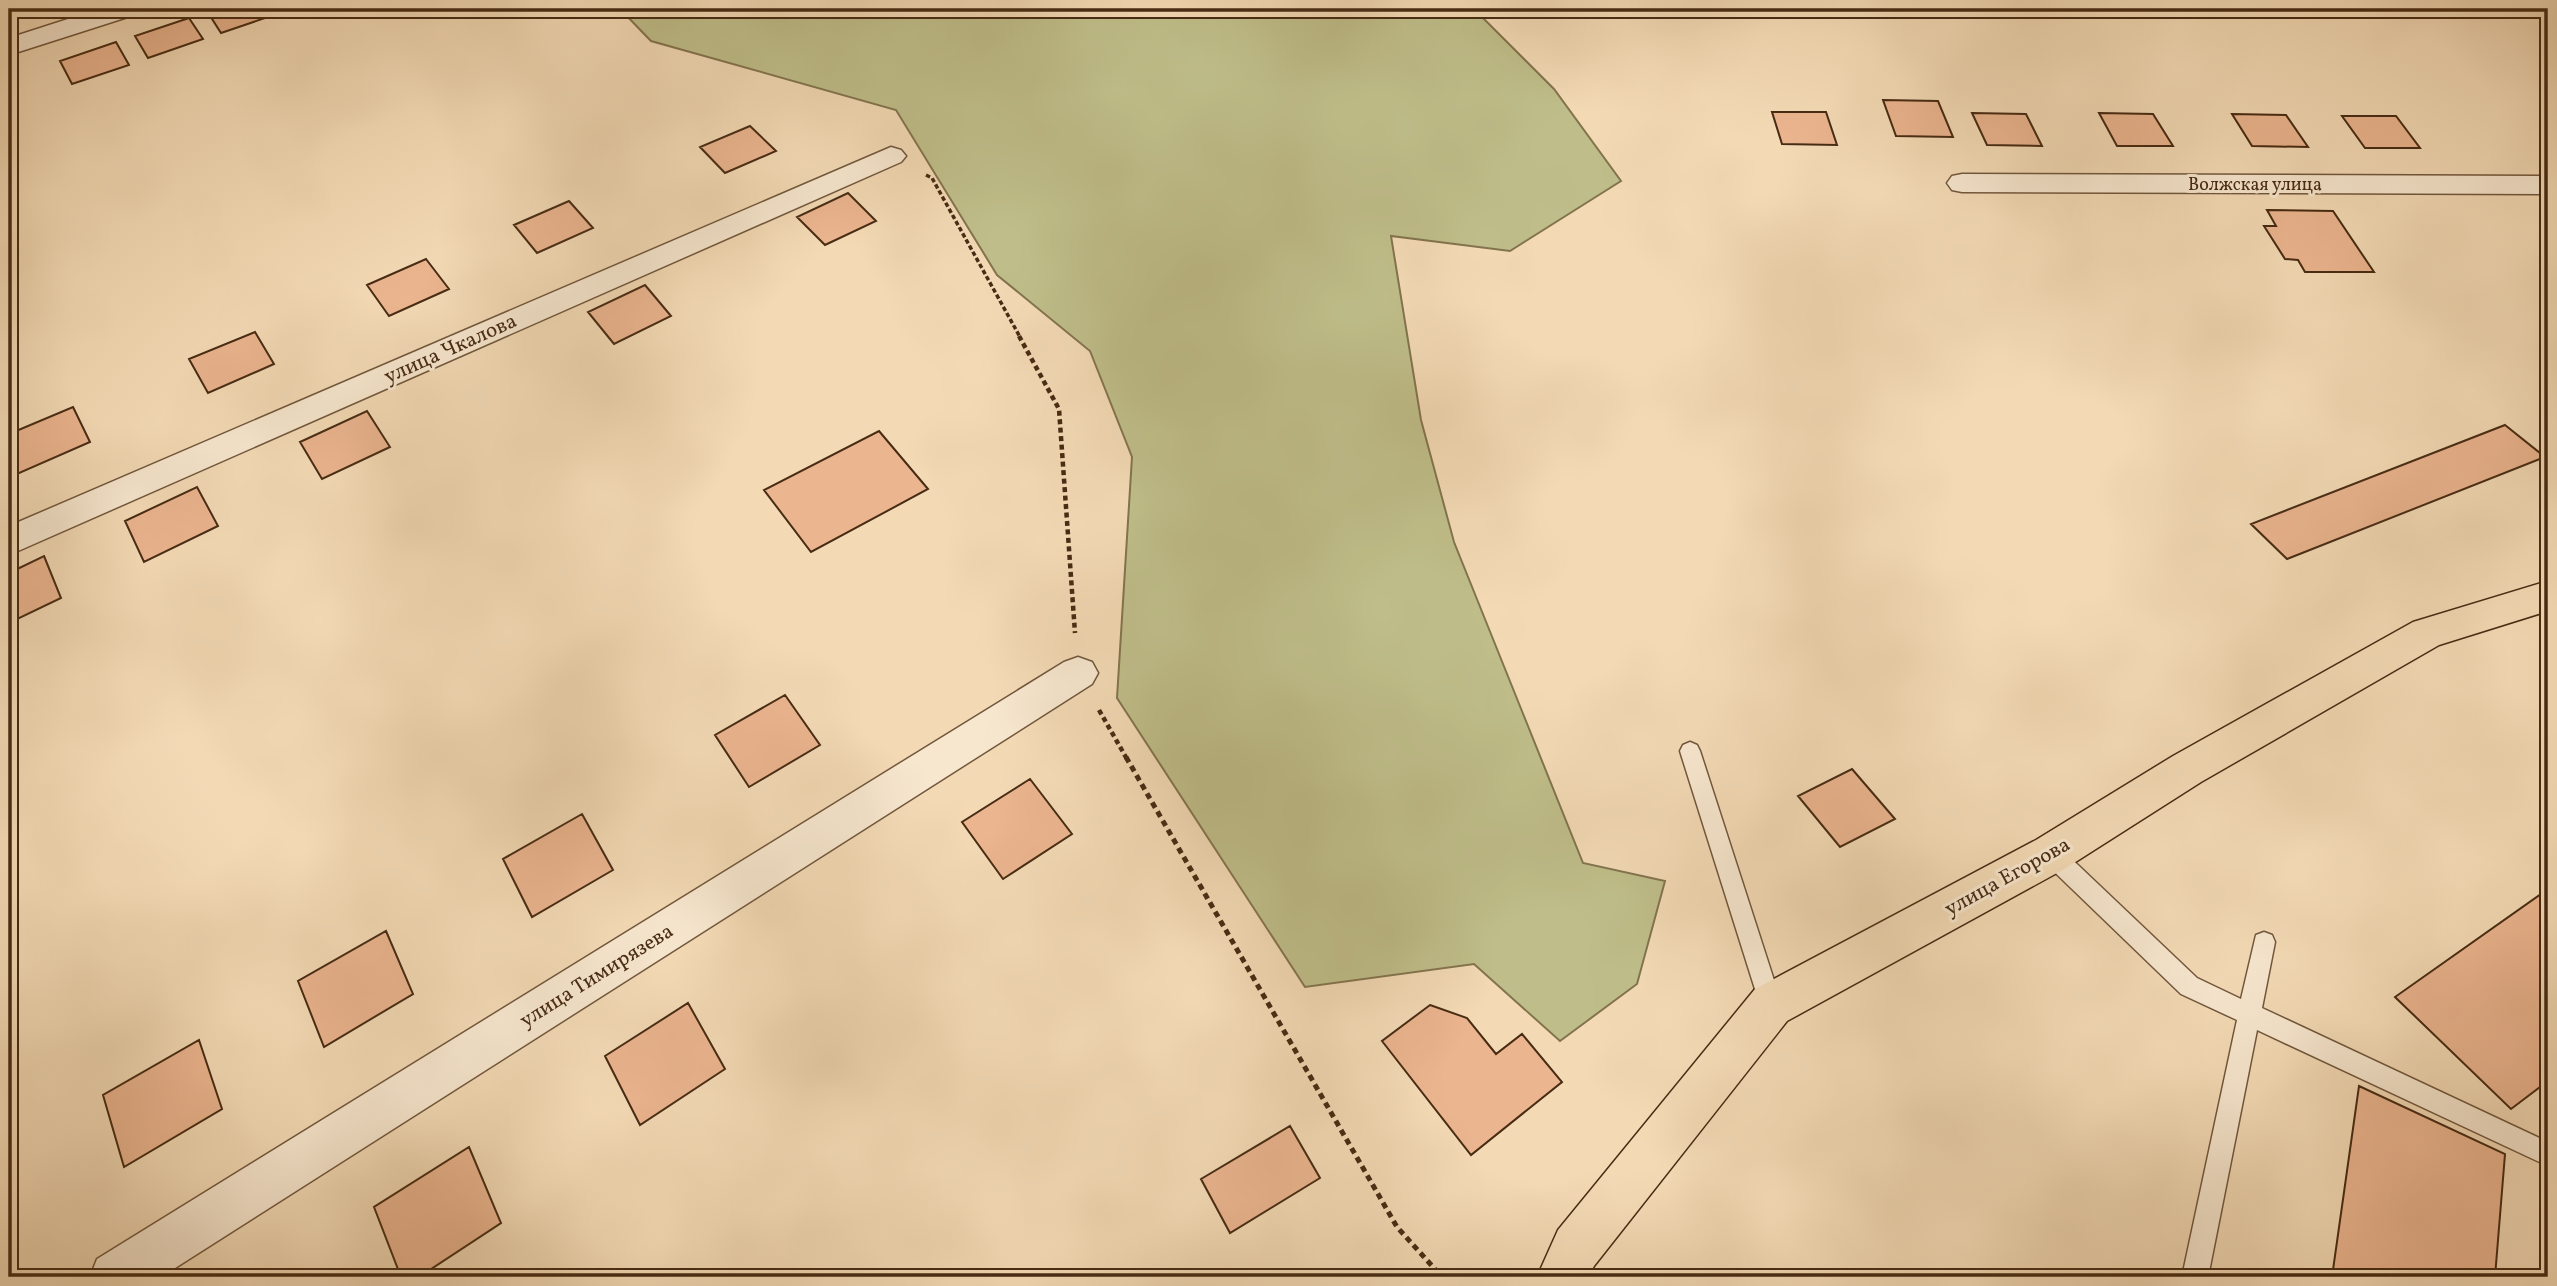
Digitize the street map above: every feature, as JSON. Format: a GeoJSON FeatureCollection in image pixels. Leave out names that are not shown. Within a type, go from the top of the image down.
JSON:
{"type":"FeatureCollection","features":[{"type":"Feature","properties":{"kind":"main road","name":"улица Егорова"},"geometry":{"type":"LineString","coordinates":[[1562,1277],[1576,1248],[1771,1005],[2050,854],[2187,769],[2427,633],[2548,596]]}},
{"type":"Feature","properties":{"kind":"street"},"geometry":{"type":"LineString","coordinates":[[9,47],[125,9]]}},
{"type":"Feature","properties":{"kind":"street","name":"улица Чкалова"},"geometry":{"type":"LineString","coordinates":[[9,541],[891,156]]}},
{"type":"Feature","properties":{"kind":"street","name":"Волжская улица"},"geometry":{"type":"LineString","coordinates":[[1962,183],[2548,185]]}},
{"type":"Feature","properties":{"kind":"street","name":"улица Тимирязева"},"geometry":{"type":"LineString","coordinates":[[115,1277],[1078,673]]}},
{"type":"Feature","properties":{"kind":"lane"},"geometry":{"type":"LineString","coordinates":[[1690,751],[1771,1005]]}},
{"type":"Feature","properties":{"kind":"lane"},"geometry":{"type":"LineString","coordinates":[[2050,854],[2189,986],[2548,1154]]}},
{"type":"Feature","properties":{"kind":"lane"},"geometry":{"type":"LineString","coordinates":[[2195,1277],[2264,942]]}},
{"type":"Feature","properties":{"kind":"path"},"geometry":{"type":"LineString","coordinates":[[891,156],[932,178],[1059,409],[1078,673],[1397,1227],[1442,1277]]}},
{"type":"Feature","properties":{"kind":"shaded area"},"geometry":{"type":"Polygon","coordinates":[[[620,9],[1474,9],[1554,89],[1621,181],[1510,251],[1391,236],[1421,420],[1454,542],[1583,863],[1665,881],[1637,984],[1560,1041],[1474,964],[1305,987],[1117,698],[1132,457],[1090,351],[997,275],[896,110],[651,41],[620,9]]]}},
{"type":"Feature","properties":{"kind":"building"},"geometry":{"type":"Polygon","coordinates":[[[270,9],[274,15],[221,33],[207,11],[270,9]]]}},
{"type":"Feature","properties":{"kind":"building"},"geometry":{"type":"Polygon","coordinates":[[[189,18],[203,39],[148,58],[135,36],[189,18]]]}},
{"type":"Feature","properties":{"kind":"building"},"geometry":{"type":"Polygon","coordinates":[[[116,42],[129,65],[72,84],[60,61],[116,42]]]}},
{"type":"Feature","properties":{"kind":"building"},"geometry":{"type":"Polygon","coordinates":[[[1883,100],[1938,101],[1953,137],[1896,136],[1883,100]]]}},
{"type":"Feature","properties":{"kind":"building"},"geometry":{"type":"Polygon","coordinates":[[[1772,112],[1826,112],[1837,145],[1782,144],[1772,112]]]}},
{"type":"Feature","properties":{"kind":"building"},"geometry":{"type":"Polygon","coordinates":[[[1972,113],[2026,114],[2042,146],[1987,145],[1972,113]]]}},
{"type":"Feature","properties":{"kind":"building"},"geometry":{"type":"Polygon","coordinates":[[[2099,113],[2153,114],[2173,146],[2117,146],[2099,113]]]}},
{"type":"Feature","properties":{"kind":"building"},"geometry":{"type":"Polygon","coordinates":[[[2232,114],[2286,115],[2308,147],[2252,146],[2232,114]]]}},
{"type":"Feature","properties":{"kind":"building"},"geometry":{"type":"Polygon","coordinates":[[[2342,116],[2396,116],[2420,148],[2365,148],[2342,116]]]}},
{"type":"Feature","properties":{"kind":"building"},"geometry":{"type":"Polygon","coordinates":[[[750,126],[776,151],[725,173],[700,147],[750,126]]]}},
{"type":"Feature","properties":{"kind":"building"},"geometry":{"type":"Polygon","coordinates":[[[848,193],[876,221],[825,245],[797,217],[848,193]]]}},
{"type":"Feature","properties":{"kind":"building"},"geometry":{"type":"Polygon","coordinates":[[[569,201],[593,228],[537,253],[514,225],[569,201]]]}},
{"type":"Feature","properties":{"kind":"building"},"geometry":{"type":"Polygon","coordinates":[[[2267,210],[2333,211],[2374,272],[2305,272],[2298,260],[2285,259],[2264,226],[2276,226],[2267,210]]]}},
{"type":"Feature","properties":{"kind":"building"},"geometry":{"type":"Polygon","coordinates":[[[426,259],[449,289],[389,316],[367,285],[426,259]]]}},
{"type":"Feature","properties":{"kind":"building"},"geometry":{"type":"Polygon","coordinates":[[[645,285],[671,316],[614,344],[588,312],[645,285]]]}},
{"type":"Feature","properties":{"kind":"building"},"geometry":{"type":"Polygon","coordinates":[[[255,332],[274,364],[208,393],[189,359],[255,332]]]}},
{"type":"Feature","properties":{"kind":"building"},"geometry":{"type":"Polygon","coordinates":[[[73,407],[90,442],[17,474],[9,455],[9,434],[73,407]]]}},
{"type":"Feature","properties":{"kind":"building"},"geometry":{"type":"Polygon","coordinates":[[[367,411],[390,447],[322,479],[300,442],[367,411]]]}},
{"type":"Feature","properties":{"kind":"building"},"geometry":{"type":"Polygon","coordinates":[[[2505,425],[2545,457],[2287,559],[2251,524],[2505,425]]]}},
{"type":"Feature","properties":{"kind":"building"},"geometry":{"type":"Polygon","coordinates":[[[879,431],[928,489],[811,552],[764,490],[879,431]]]}},
{"type":"Feature","properties":{"kind":"building"},"geometry":{"type":"Polygon","coordinates":[[[197,487],[218,526],[144,562],[125,521],[197,487]]]}},
{"type":"Feature","properties":{"kind":"building"},"geometry":{"type":"Polygon","coordinates":[[[44,556],[61,598],[9,623],[9,573],[44,556]]]}},
{"type":"Feature","properties":{"kind":"building"},"geometry":{"type":"Polygon","coordinates":[[[785,695],[820,745],[749,787],[715,735],[785,695]]]}},
{"type":"Feature","properties":{"kind":"building"},"geometry":{"type":"Polygon","coordinates":[[[1852,769],[1895,819],[1840,847],[1798,796],[1852,769]]]}},
{"type":"Feature","properties":{"kind":"building"},"geometry":{"type":"Polygon","coordinates":[[[1030,779],[1072,834],[1003,879],[962,822],[1030,779]]]}},
{"type":"Feature","properties":{"kind":"building"},"geometry":{"type":"Polygon","coordinates":[[[582,814],[613,870],[532,917],[503,859],[582,814]]]}},
{"type":"Feature","properties":{"kind":"building"},"geometry":{"type":"Polygon","coordinates":[[[2548,889],[2548,1081],[2511,1109],[2395,997],[2548,889]]]}},
{"type":"Feature","properties":{"kind":"building"},"geometry":{"type":"Polygon","coordinates":[[[386,931],[413,994],[324,1047],[298,981],[386,931]]]}},
{"type":"Feature","properties":{"kind":"building"},"geometry":{"type":"Polygon","coordinates":[[[688,1003],[725,1069],[640,1125],[605,1056],[688,1003]]]}},
{"type":"Feature","properties":{"kind":"building"},"geometry":{"type":"Polygon","coordinates":[[[1430,1005],[1467,1018],[1496,1054],[1522,1034],[1562,1082],[1471,1155],[1382,1041],[1430,1005]]]}},
{"type":"Feature","properties":{"kind":"building"},"geometry":{"type":"Polygon","coordinates":[[[199,1040],[222,1109],[124,1167],[103,1095],[199,1040]]]}},
{"type":"Feature","properties":{"kind":"building"},"geometry":{"type":"Polygon","coordinates":[[[2359,1086],[2505,1154],[2495,1277],[2332,1277],[2359,1086]]]}},
{"type":"Feature","properties":{"kind":"building"},"geometry":{"type":"Polygon","coordinates":[[[1290,1126],[1320,1178],[1230,1233],[1201,1179],[1290,1126]]]}},
{"type":"Feature","properties":{"kind":"building"},"geometry":{"type":"Polygon","coordinates":[[[469,1147],[501,1223],[419,1277],[401,1277],[374,1207],[469,1147]]]}}]}
